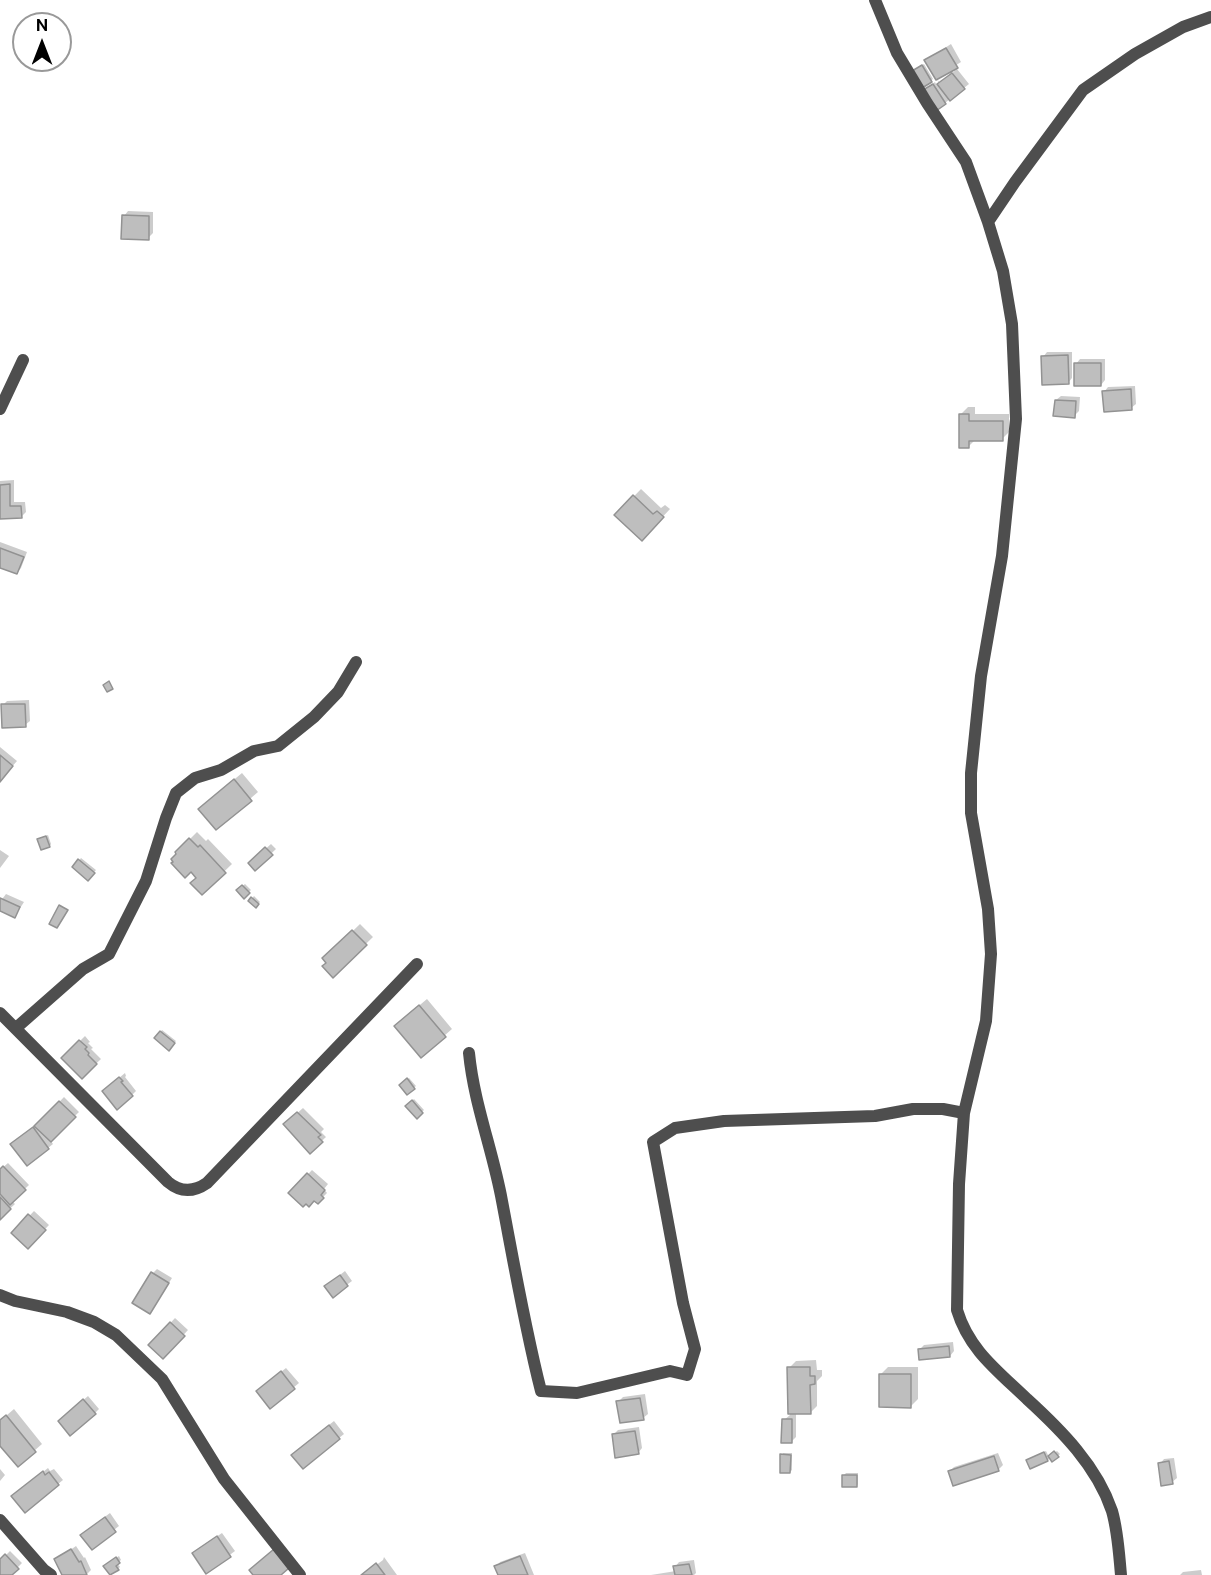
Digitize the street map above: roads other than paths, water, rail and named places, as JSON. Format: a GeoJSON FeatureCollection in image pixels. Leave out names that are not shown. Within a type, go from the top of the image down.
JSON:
{"type":"FeatureCollection","features":[{"type":"Feature","properties":{"kind":"street"},"geometry":{"type":"LineString","coordinates":[[875,0],[897,53],[966,162],[1003,271],[1012,324],[1016,419],[1002,556],[981,676],[971,773],[971,813],[986,898],[991,954],[986,1021],[964,1113],[959,1185],[957,1310],[963,1329],[996,1371],[1075,1447],[1094,1474],[1112,1511],[1119,1542],[1121,1575]]}},
{"type":"Feature","properties":{"kind":"street"},"geometry":{"type":"LineString","coordinates":[[988,222],[1083,90],[1135,54],[1183,27],[1211,17]]}},
{"type":"Feature","properties":{"kind":"street"},"geometry":{"type":"LineString","coordinates":[[0,409],[23,360]]}},
{"type":"Feature","properties":{"kind":"street"},"geometry":{"type":"LineString","coordinates":[[16,1028],[83,969],[109,954],[146,881],[176,793],[195,778],[221,770],[254,751],[278,746],[314,717],[338,692],[356,662]]}},
{"type":"Feature","properties":{"kind":"street"},"geometry":{"type":"LineString","coordinates":[[0,1013],[168,1182],[176,1188],[197,1190],[207,1183],[417,964]]}},
{"type":"Feature","properties":{"kind":"street"},"geometry":{"type":"LineString","coordinates":[[469,1053],[472,1080],[502,1201],[507,1235],[541,1391],[577,1392],[670,1371],[687,1375],[695,1349],[683,1303],[653,1142],[675,1128],[724,1121],[875,1116],[913,1109],[943,1109],[964,1113]]}},
{"type":"Feature","properties":{"kind":"street"},"geometry":{"type":"LineString","coordinates":[[0,1295],[33,1306],[67,1312],[94,1322],[116,1335],[162,1379],[224,1479],[300,1575]]}},
{"type":"Feature","properties":{"kind":"street"},"geometry":{"type":"LineString","coordinates":[[0,1520],[51,1575]]}}]}
